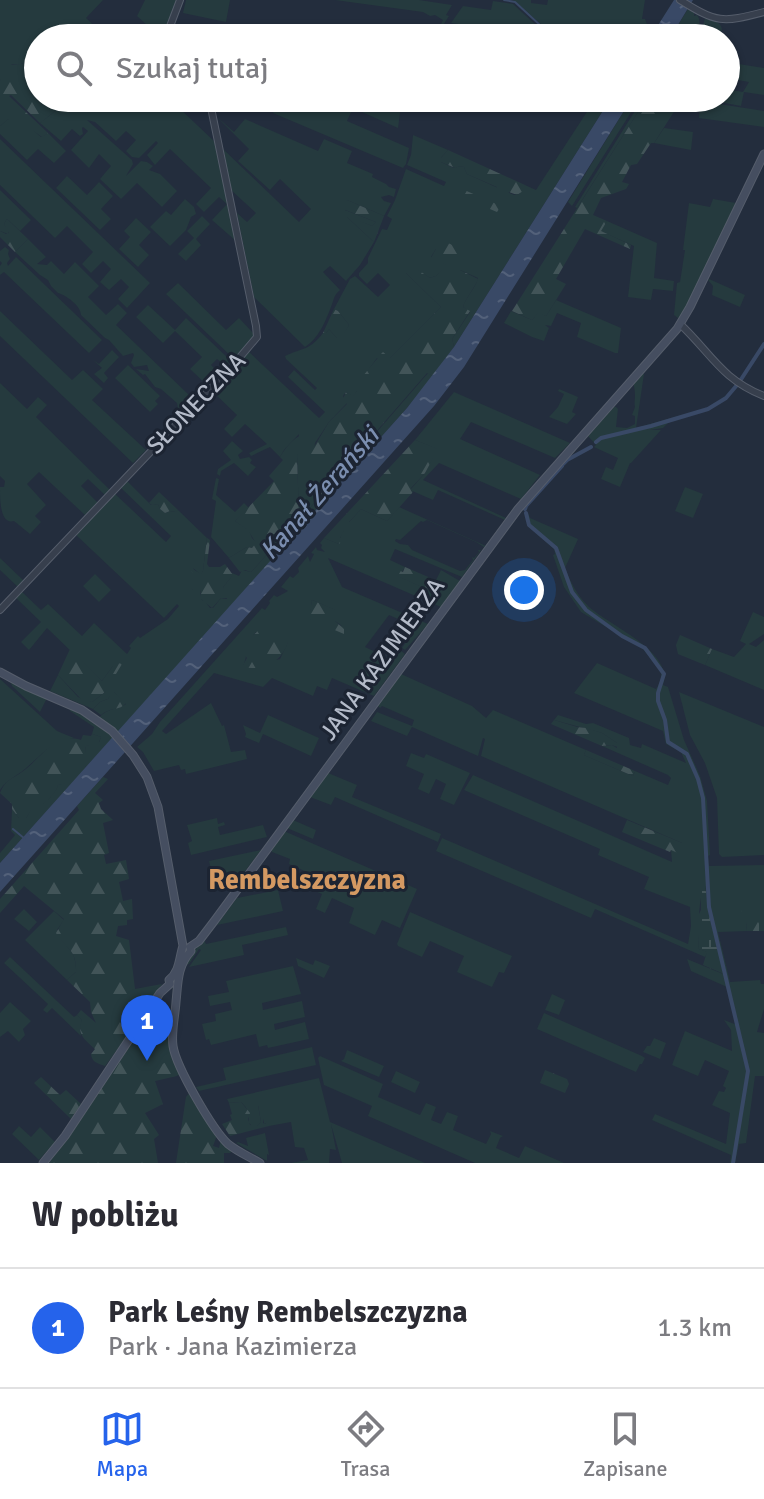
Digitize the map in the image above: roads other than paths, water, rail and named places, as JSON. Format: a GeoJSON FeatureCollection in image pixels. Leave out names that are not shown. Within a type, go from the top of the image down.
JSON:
{"type":"FeatureCollection","features":[{"type":"Feature","properties":{"kind":"main road","name":"JANA KAZIMIERZA"},"geometry":{"type":"LineString","coordinates":[[186,950],[199,941],[215,920],[518,509],[680,324],[764,154]]}},
{"type":"Feature","properties":{"kind":"main road"},"geometry":{"type":"LineString","coordinates":[[0,672],[82,710],[112,731],[133,755],[147,777],[158,807],[186,950],[174,981],[160,993],[65,1136],[43,1163]]}},
{"type":"Feature","properties":{"kind":"main road"},"geometry":{"type":"LineString","coordinates":[[174,981],[177,999],[173,1047],[179,1066],[219,1134],[236,1150],[260,1163]]}},
{"type":"Feature","properties":{"kind":"street"},"geometry":{"type":"LineString","coordinates":[[171,24],[180,0]]}},
{"type":"Feature","properties":{"kind":"street"},"geometry":{"type":"LineString","coordinates":[[680,0],[712,18],[728,20],[764,12]]}},
{"type":"Feature","properties":{"kind":"street","name":"SŁONECZNA"},"geometry":{"type":"LineString","coordinates":[[0,610],[257,337],[212,112]]}},
{"type":"Feature","properties":{"kind":"street"},"geometry":{"type":"LineString","coordinates":[[680,324],[722,371],[739,384],[764,396]]}},
{"type":"Feature","properties":{"kind":"water"},"geometry":{"type":"Polygon","coordinates":[[[674,0],[693,0],[678,24],[659,24],[674,0]]]}},
{"type":"Feature","properties":{"kind":"water"},"geometry":{"type":"Polygon","coordinates":[[[602,112],[623,112],[464,367],[434,406],[0,892],[0,863],[407,408],[454,347],[602,112]]]}},
{"type":"Feature","properties":{"kind":"waterway"},"geometry":{"type":"LineString","coordinates":[[504,0],[515,2],[539,24]]}},
{"type":"Feature","properties":{"kind":"waterway"},"geometry":{"type":"LineString","coordinates":[[740,381],[764,344]]}},
{"type":"Feature","properties":{"kind":"waterway"},"geometry":{"type":"LineString","coordinates":[[596,442],[601,438],[708,409],[726,398],[737,385]]}},
{"type":"Feature","properties":{"kind":"waterway"},"geometry":{"type":"LineString","coordinates":[[563,464],[591,447]]}},
{"type":"Feature","properties":{"kind":"waterway"},"geometry":{"type":"LineString","coordinates":[[525,509],[562,466]]}},
{"type":"Feature","properties":{"kind":"waterway"},"geometry":{"type":"LineString","coordinates":[[526,513],[529,525],[556,548],[572,592],[586,610],[645,648],[664,674],[658,701],[668,742],[687,754],[698,779],[703,798],[709,907],[748,1071],[733,1163]]}},
{"type":"Feature","properties":{"kind":"waterway"},"geometry":{"type":"LineString","coordinates":[[13,829],[25,839]]}},
{"type":"Feature","properties":{"kind":"place","name":"Park Leśny Rembelszczyzna"},"geometry":{"type":"Point","coordinates":[147,1061]}},
{"type":"Feature","properties":{"kind":"district","name":"Rembelszczyzna"},"geometry":{"type":"Point","coordinates":[307,879]}},
{"type":"Feature","properties":{"kind":"water label","name":"Kanał Żerański"},"geometry":{"type":"Point","coordinates":[319,493]}}]}
